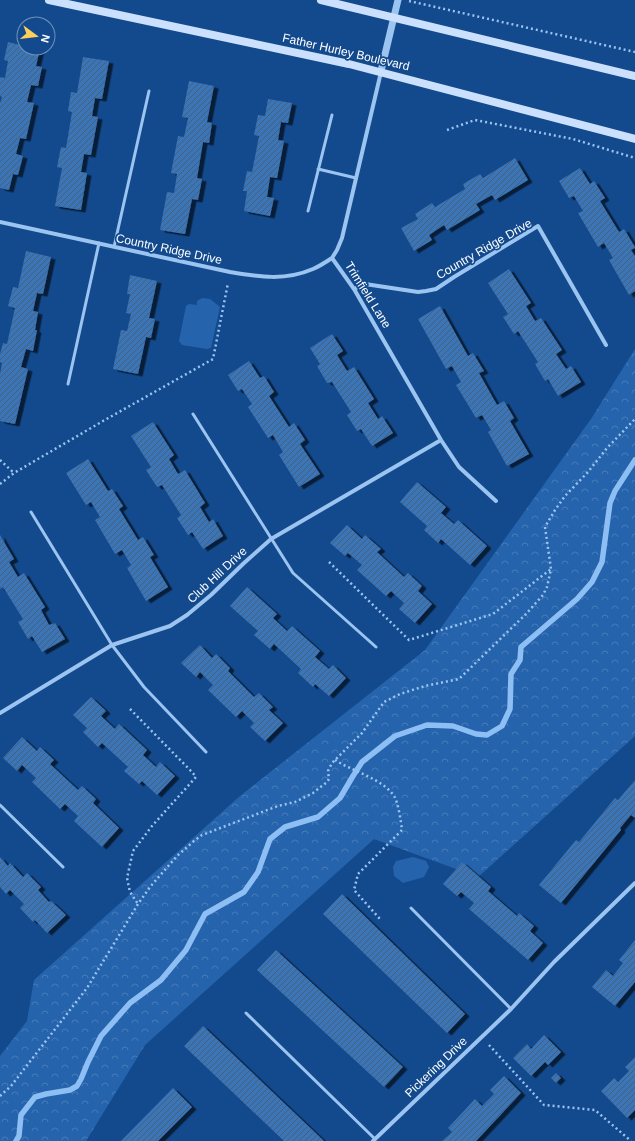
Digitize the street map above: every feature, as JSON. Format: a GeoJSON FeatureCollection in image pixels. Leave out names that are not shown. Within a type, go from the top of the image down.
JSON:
{"type":"FeatureCollection","features":[{"type":"Feature","properties":{"kind":"main road","name":"Father Hurley Boulevard"},"geometry":{"type":"LineString","coordinates":[[49,0],[342,62],[635,138]]}},
{"type":"Feature","properties":{"kind":"main road"},"geometry":{"type":"LineString","coordinates":[[321,0],[635,76]]}},
{"type":"Feature","properties":{"kind":"street"},"geometry":{"type":"LineString","coordinates":[[381,72],[398,0]]}},
{"type":"Feature","properties":{"kind":"street","name":"Trimfield Lane"},"geometry":{"type":"LineString","coordinates":[[381,72],[342,238],[332,258],[354,289],[441,440],[459,467],[496,501]]}},
{"type":"Feature","properties":{"kind":"street","name":"Country Ridge Drive"},"geometry":{"type":"LineString","coordinates":[[0,222],[230,272],[269,278],[294,276],[314,269],[332,258]]}},
{"type":"Feature","properties":{"kind":"street","name":"Country Ridge Drive"},"geometry":{"type":"LineString","coordinates":[[354,289],[365,284],[418,292],[436,289],[538,226],[606,345]]}},
{"type":"Feature","properties":{"kind":"street","name":"Club Hill Drive"},"geometry":{"type":"LineString","coordinates":[[0,713],[112,645],[170,626],[187,615],[211,595],[271,539],[441,440]]}},
{"type":"Feature","properties":{"kind":"street","name":"Pickering Drive"},"geometry":{"type":"LineString","coordinates":[[374,1140],[511,1009],[554,962],[635,883]]}},
{"type":"Feature","properties":{"kind":"lane"},"geometry":{"type":"LineString","coordinates":[[114,247],[149,91]]}},
{"type":"Feature","properties":{"kind":"lane"},"geometry":{"type":"LineString","coordinates":[[308,211],[332,115]]}},
{"type":"Feature","properties":{"kind":"lane"},"geometry":{"type":"LineString","coordinates":[[318,169],[356,178]]}},
{"type":"Feature","properties":{"kind":"lane"},"geometry":{"type":"LineString","coordinates":[[68,384],[99,243]]}},
{"type":"Feature","properties":{"kind":"lane"},"geometry":{"type":"LineString","coordinates":[[193,414],[292,572],[376,647]]}},
{"type":"Feature","properties":{"kind":"lane"},"geometry":{"type":"LineString","coordinates":[[31,512],[112,645],[144,687],[206,752]]}},
{"type":"Feature","properties":{"kind":"lane"},"geometry":{"type":"LineString","coordinates":[[0,805],[63,867]]}},
{"type":"Feature","properties":{"kind":"lane"},"geometry":{"type":"LineString","coordinates":[[411,908],[511,1009]]}},
{"type":"Feature","properties":{"kind":"lane","name":"Pickering Drive"},"geometry":{"type":"LineString","coordinates":[[246,1013],[374,1140]]}},
{"type":"Feature","properties":{"kind":"path"},"geometry":{"type":"LineString","coordinates":[[405,0],[635,52]]}},
{"type":"Feature","properties":{"kind":"path"},"geometry":{"type":"LineString","coordinates":[[447,130],[475,120],[573,139],[635,158]]}},
{"type":"Feature","properties":{"kind":"path"},"geometry":{"type":"LineString","coordinates":[[0,484],[14,474],[103,421],[213,359],[230,272]]}},
{"type":"Feature","properties":{"kind":"path"},"geometry":{"type":"LineString","coordinates":[[0,1096],[11,1086],[88,988],[138,904],[162,872],[194,841],[202,834],[278,806],[295,802],[312,793],[327,782],[329,779],[328,771],[332,763],[362,733],[384,702],[400,694],[425,686],[459,679],[537,602],[547,587],[551,569],[545,527],[548,521],[554,510],[565,496],[588,472],[607,448],[635,419]]}},
{"type":"Feature","properties":{"kind":"path"},"geometry":{"type":"LineString","coordinates":[[0,460],[14,474]]}},
{"type":"Feature","properties":{"kind":"path"},"geometry":{"type":"LineString","coordinates":[[329,562],[409,640],[493,614],[551,569]]}},
{"type":"Feature","properties":{"kind":"path"},"geometry":{"type":"LineString","coordinates":[[130,709],[196,777],[152,826],[133,851],[127,878],[130,892],[138,904]]}},
{"type":"Feature","properties":{"kind":"path"},"geometry":{"type":"LineString","coordinates":[[335,760],[385,786],[395,796],[402,830],[358,874],[354,890],[380,919]]}},
{"type":"Feature","properties":{"kind":"path"},"geometry":{"type":"LineString","coordinates":[[489,1045],[544,1105],[595,1110],[631,1141]]}},
{"type":"Feature","properties":{"kind":"green space"},"geometry":{"type":"Polygon","coordinates":[[[202,298],[210,299],[220,307],[211,348],[207,349],[182,345],[179,341],[186,306],[189,304],[197,305],[197,301],[202,298]]]}},
{"type":"Feature","properties":{"kind":"green space"},"geometry":{"type":"Polygon","coordinates":[[[635,349],[635,736],[478,877],[374,839],[145,1045],[86,1141],[0,1141],[0,1056],[27,1021],[34,980],[240,796],[425,650],[591,419],[635,349]]]}},
{"type":"Feature","properties":{"kind":"green space"},"geometry":{"type":"Polygon","coordinates":[[[413,857],[426,861],[429,867],[424,877],[403,883],[394,876],[393,867],[396,861],[413,857]]]}},
{"type":"Feature","properties":{"kind":"building"},"geometry":{"type":"Polygon","coordinates":[[[8,42],[16,44],[16,56],[38,56],[36,66],[42,67],[38,86],[31,85],[27,102],[34,103],[26,139],[20,138],[16,154],[23,156],[18,175],[13,174],[9,190],[0,188],[0,103],[2,97],[0,96],[0,77],[5,78],[8,61],[4,60],[8,42]]]}},
{"type":"Feature","properties":{"kind":"building"},"geometry":{"type":"Polygon","coordinates":[[[83,57],[109,61],[102,99],[95,98],[92,116],[98,117],[91,155],[84,154],[81,172],[87,173],[81,210],[55,206],[62,168],[57,167],[61,147],[66,148],[72,112],[68,111],[71,92],[77,93],[83,57]]]}},
{"type":"Feature","properties":{"kind":"building"},"geometry":{"type":"Polygon","coordinates":[[[189,81],[214,86],[207,122],[212,123],[209,143],[203,142],[197,178],[202,179],[198,200],[192,199],[185,234],[160,230],[167,192],[174,193],[177,174],[171,173],[178,136],[184,137],[188,118],[182,117],[189,81]]]}},
{"type":"Feature","properties":{"kind":"building"},"geometry":{"type":"Polygon","coordinates":[[[268,99],[292,103],[288,123],[281,122],[278,140],[284,141],[277,178],[270,177],[267,197],[274,198],[270,216],[244,211],[247,191],[243,191],[247,171],[252,172],[259,136],[254,135],[258,115],[265,116],[268,99]]]}},
{"type":"Feature","properties":{"kind":"building"},"geometry":{"type":"Polygon","coordinates":[[[515,158],[528,180],[495,200],[492,195],[476,204],[480,210],[447,230],[444,225],[429,235],[432,240],[414,251],[401,228],[418,219],[415,214],[432,203],[435,207],[465,189],[463,184],[480,174],[483,178],[515,158]]]}},
{"type":"Feature","properties":{"kind":"building"},"geometry":{"type":"Polygon","coordinates":[[[580,168],[590,184],[594,181],[605,198],[600,201],[619,232],[624,229],[635,247],[631,250],[635,256],[635,291],[629,295],[609,260],[613,258],[604,243],[598,247],[578,213],[583,211],[574,196],[569,198],[559,181],[580,168]]]}},
{"type":"Feature","properties":{"kind":"building"},"geometry":{"type":"Polygon","coordinates":[[[26,251],[51,257],[43,294],[37,293],[33,311],[38,312],[35,330],[37,330],[33,351],[26,349],[21,367],[28,369],[15,424],[0,421],[0,374],[2,363],[0,362],[0,354],[3,343],[7,344],[15,308],[8,306],[13,287],[18,288],[26,251]]]}},
{"type":"Feature","properties":{"kind":"building"},"geometry":{"type":"Polygon","coordinates":[[[509,269],[531,303],[526,306],[535,321],[541,318],[562,350],[556,354],[566,369],[571,366],[581,382],[558,396],[548,379],[545,381],[535,364],[538,362],[518,331],[514,334],[503,317],[508,314],[488,283],[509,269]]]}},
{"type":"Feature","properties":{"kind":"building"},"geometry":{"type":"Polygon","coordinates":[[[130,275],[157,281],[149,318],[155,319],[151,338],[146,337],[138,374],[113,369],[121,330],[127,331],[131,314],[126,313],[130,294],[127,294],[130,275]]]}},
{"type":"Feature","properties":{"kind":"building"},"geometry":{"type":"Polygon","coordinates":[[[440,306],[468,356],[473,353],[484,371],[479,373],[497,405],[504,401],[514,418],[510,421],[529,454],[507,466],[488,432],[491,430],[482,415],[476,418],[456,385],[461,382],[452,366],[446,369],[418,319],[440,306]]]}},
{"type":"Feature","properties":{"kind":"building"},"geometry":{"type":"Polygon","coordinates":[[[332,334],[343,351],[337,355],[347,371],[354,367],[374,399],[368,403],[378,419],[382,416],[393,433],[372,446],[361,429],[357,431],[347,415],[351,412],[332,382],[327,383],[317,366],[320,364],[310,348],[332,334]]]}},
{"type":"Feature","properties":{"kind":"building"},"geometry":{"type":"Polygon","coordinates":[[[249,361],[260,378],[264,376],[274,392],[269,396],[289,427],[294,423],[305,440],[300,444],[320,474],[299,487],[279,455],[283,452],[273,435],[268,438],[248,407],[252,404],[242,389],[238,391],[228,375],[249,361]]]}},
{"type":"Feature","properties":{"kind":"building"},"geometry":{"type":"Polygon","coordinates":[[[153,422],[174,455],[169,459],[178,474],[185,470],[205,503],[200,507],[209,522],[213,519],[223,536],[203,549],[192,532],[188,535],[177,518],[181,515],[162,485],[157,487],[146,470],[151,467],[131,436],[153,422]]]}},
{"type":"Feature","properties":{"kind":"building"},"geometry":{"type":"Polygon","coordinates":[[[88,459],[108,491],[112,489],[123,506],[119,509],[138,540],[143,537],[154,555],[150,557],[168,587],[146,601],[127,568],[131,565],[122,550],[115,554],[95,520],[100,517],[91,502],[86,505],[66,473],[88,459]]]}},
{"type":"Feature","properties":{"kind":"building"},"geometry":{"type":"Polygon","coordinates":[[[417,482],[446,507],[441,513],[454,524],[458,520],[487,546],[470,565],[441,539],[438,543],[424,530],[427,526],[400,502],[417,482]]]}},
{"type":"Feature","properties":{"kind":"building"},"geometry":{"type":"Polygon","coordinates":[[[347,525],[362,539],[365,535],[381,549],[377,552],[404,577],[408,573],[422,586],[418,591],[432,604],[415,623],[399,609],[404,603],[391,591],[386,596],[357,570],[362,565],[348,553],[345,556],[330,543],[347,525]]]}},
{"type":"Feature","properties":{"kind":"building"},"geometry":{"type":"Polygon","coordinates":[[[0,535],[14,559],[9,562],[18,577],[24,573],[45,607],[41,610],[49,625],[55,623],[65,639],[42,652],[32,636],[28,639],[18,622],[23,619],[3,587],[0,589],[0,535]]]}},
{"type":"Feature","properties":{"kind":"building"},"geometry":{"type":"Polygon","coordinates":[[[247,587],[277,614],[273,618],[287,631],[292,626],[320,651],[315,657],[329,669],[333,665],[346,678],[329,696],[315,684],[313,687],[298,673],[301,669],[274,644],[270,649],[254,635],[258,631],[230,606],[247,587]]]}},
{"type":"Feature","properties":{"kind":"building"},"geometry":{"type":"Polygon","coordinates":[[[200,645],[212,658],[216,654],[230,668],[228,671],[254,697],[259,693],[273,707],[269,710],[283,723],[265,741],[250,727],[254,723],[242,711],[236,717],[208,690],[213,685],[200,672],[196,677],[181,663],[200,645]]]}},
{"type":"Feature","properties":{"kind":"building"},"geometry":{"type":"Polygon","coordinates":[[[91,697],[106,711],[101,716],[115,729],[119,724],[147,750],[143,755],[156,767],[160,762],[175,776],[157,795],[142,781],[139,784],[124,771],[128,767],[102,743],[98,747],[83,732],[87,728],[73,715],[91,697]]]}},
{"type":"Feature","properties":{"kind":"building"},"geometry":{"type":"Polygon","coordinates":[[[22,737],[37,751],[40,747],[54,760],[50,764],[78,790],[82,786],[96,799],[93,803],[119,828],[102,847],[74,821],[78,816],[65,804],[60,809],[32,782],[36,778],[22,765],[17,771],[3,758],[22,737]]]}},
{"type":"Feature","properties":{"kind":"building"},"geometry":{"type":"Polygon","coordinates":[[[635,780],[635,818],[631,815],[620,828],[621,830],[561,903],[539,885],[576,840],[579,842],[615,798],[618,800],[635,780]]]}},
{"type":"Feature","properties":{"kind":"building"},"geometry":{"type":"Polygon","coordinates":[[[0,857],[8,866],[10,863],[23,877],[27,873],[41,887],[38,890],[49,902],[51,901],[66,915],[47,933],[35,920],[33,922],[20,908],[24,904],[10,890],[6,894],[0,887],[0,857]]]}},
{"type":"Feature","properties":{"kind":"building"},"geometry":{"type":"Polygon","coordinates":[[[462,862],[491,887],[488,891],[517,916],[519,913],[534,926],[530,931],[543,943],[528,960],[469,909],[474,903],[461,892],[457,896],[443,884],[462,862]]]}},
{"type":"Feature","properties":{"kind":"building"},"geometry":{"type":"Polygon","coordinates":[[[342,894],[465,1014],[447,1033],[323,914],[342,894]]]}},
{"type":"Feature","properties":{"kind":"building"},"geometry":{"type":"Polygon","coordinates":[[[635,940],[635,982],[615,1006],[592,987],[606,970],[613,976],[623,963],[619,960],[635,940]]]}},
{"type":"Feature","properties":{"kind":"building"},"geometry":{"type":"Polygon","coordinates":[[[276,950],[403,1067],[384,1087],[257,970],[276,950]]]}},
{"type":"Feature","properties":{"kind":"building"},"geometry":{"type":"Polygon","coordinates":[[[203,1026],[324,1141],[284,1141],[184,1046],[203,1026]]]}},
{"type":"Feature","properties":{"kind":"building"},"geometry":{"type":"Polygon","coordinates":[[[544,1035],[561,1052],[548,1065],[545,1062],[531,1076],[513,1058],[527,1044],[531,1049],[544,1035]]]}},
{"type":"Feature","properties":{"kind":"building"},"geometry":{"type":"Polygon","coordinates":[[[635,1057],[635,1110],[627,1118],[601,1091],[614,1078],[618,1082],[629,1071],[625,1067],[635,1057]]]}},
{"type":"Feature","properties":{"kind":"building"},"geometry":{"type":"Polygon","coordinates":[[[556,1073],[561,1078],[556,1083],[551,1078],[556,1073]]]}},
{"type":"Feature","properties":{"kind":"building"},"geometry":{"type":"Polygon","coordinates":[[[504,1076],[521,1093],[476,1141],[442,1141],[452,1132],[448,1128],[475,1099],[482,1106],[494,1094],[490,1090],[504,1076]]]}},
{"type":"Feature","properties":{"kind":"building"},"geometry":{"type":"Polygon","coordinates":[[[173,1088],[192,1107],[158,1141],[121,1141],[173,1088]]]}},
{"type":"Feature","properties":{"kind":"waterway"},"geometry":{"type":"LineString","coordinates":[[16,1141],[19,1136],[21,1115],[35,1097],[70,1090],[77,1086],[101,1036],[130,1003],[161,980],[186,950],[205,914],[244,892],[258,872],[270,839],[285,827],[318,817],[340,798],[362,762],[395,736],[427,725],[453,726],[476,734],[487,735],[502,726],[510,709],[511,674],[520,660],[521,647],[577,599],[592,582],[602,562],[610,503],[615,491],[635,460]]}}]}
